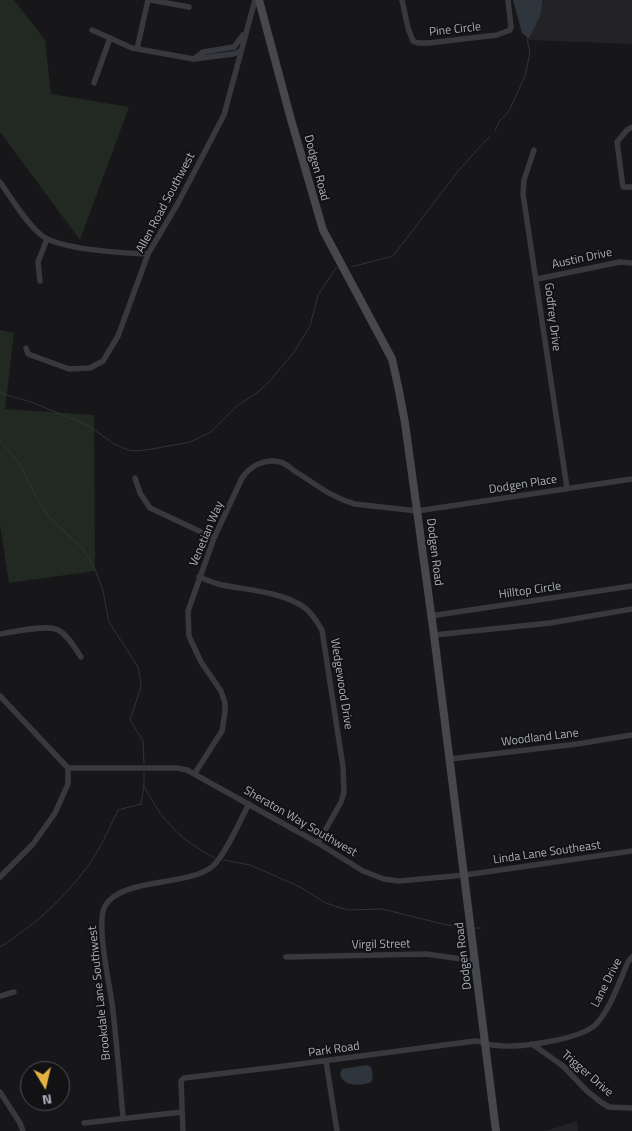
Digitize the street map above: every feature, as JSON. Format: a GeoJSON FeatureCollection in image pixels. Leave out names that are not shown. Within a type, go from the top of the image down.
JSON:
{"type":"FeatureCollection","features":[{"type":"Feature","properties":{"kind":"street"},"geometry":{"type":"LineString","coordinates":[[137,49],[150,0],[189,7]]}},
{"type":"Feature","properties":{"kind":"street","name":"Allen Road Southwest"},"geometry":{"type":"LineString","coordinates":[[26,348],[28,354],[69,369],[90,368],[103,361],[118,336],[148,254],[178,203],[224,115],[230,99],[240,51],[255,0]]}},
{"type":"Feature","properties":{"kind":"street","name":"Dodgen Road"},"geometry":{"type":"LineString","coordinates":[[259,0],[323,230],[392,358],[405,423],[434,635],[496,1131]]}},
{"type":"Feature","properties":{"kind":"street","name":"Pine Circle"},"geometry":{"type":"LineString","coordinates":[[402,0],[408,28],[413,40],[418,43],[429,43],[498,35],[510,30],[508,0]]}},
{"type":"Feature","properties":{"kind":"street"},"geometry":{"type":"LineString","coordinates":[[216,53],[234,47],[247,28]]}},
{"type":"Feature","properties":{"kind":"street"},"geometry":{"type":"LineString","coordinates":[[92,30],[137,49],[194,59],[203,52],[233,54],[240,51]]}},
{"type":"Feature","properties":{"kind":"street"},"geometry":{"type":"LineString","coordinates":[[94,83],[110,38]]}},
{"type":"Feature","properties":{"kind":"street"},"geometry":{"type":"LineString","coordinates":[[234,47],[240,51]]}},
{"type":"Feature","properties":{"kind":"street"},"geometry":{"type":"LineString","coordinates":[[632,127],[617,142],[623,187],[632,187]]}},
{"type":"Feature","properties":{"kind":"street","name":"Godfrey Drive"},"geometry":{"type":"LineString","coordinates":[[534,150],[524,180],[523,194],[567,488]]}},
{"type":"Feature","properties":{"kind":"street"},"geometry":{"type":"LineString","coordinates":[[0,182],[30,224],[47,240],[76,247],[148,254]]}},
{"type":"Feature","properties":{"kind":"street"},"geometry":{"type":"LineString","coordinates":[[40,281],[38,262],[47,240]]}},
{"type":"Feature","properties":{"kind":"street","name":"Austin Drive"},"geometry":{"type":"LineString","coordinates":[[537,279],[620,262],[632,263]]}},
{"type":"Feature","properties":{"kind":"street","name":"Venetian Way"},"geometry":{"type":"LineString","coordinates":[[195,773],[222,731],[225,703],[221,690],[201,662],[189,636],[188,610],[214,538],[247,470],[262,462],[278,461],[328,493],[346,502],[417,512]]}},
{"type":"Feature","properties":{"kind":"street"},"geometry":{"type":"LineString","coordinates":[[135,478],[140,493],[150,508],[214,538]]}},
{"type":"Feature","properties":{"kind":"street","name":"Dodgen Place"},"geometry":{"type":"LineString","coordinates":[[417,512],[632,479]]}},
{"type":"Feature","properties":{"kind":"street","name":"Wedgewood Drive"},"geometry":{"type":"LineString","coordinates":[[199,578],[219,585],[248,589],[296,603],[314,616],[322,630],[344,767],[344,792],[341,802],[318,843]]}},
{"type":"Feature","properties":{"kind":"street","name":"Hilltop Circle"},"geometry":{"type":"LineString","coordinates":[[430,616],[632,586]]}},
{"type":"Feature","properties":{"kind":"street"},"geometry":{"type":"LineString","coordinates":[[434,635],[550,623],[632,609]]}},
{"type":"Feature","properties":{"kind":"street"},"geometry":{"type":"LineString","coordinates":[[0,634],[50,628],[58,630],[81,657]]}},
{"type":"Feature","properties":{"kind":"street"},"geometry":{"type":"LineString","coordinates":[[0,696],[68,768],[68,784],[55,813],[33,844],[0,877]]}},
{"type":"Feature","properties":{"kind":"street","name":"Woodland Lane"},"geometry":{"type":"LineString","coordinates":[[450,759],[577,744],[632,735]]}},
{"type":"Feature","properties":{"kind":"street","name":"Sheraton Way Southwest"},"geometry":{"type":"LineString","coordinates":[[68,768],[177,768],[195,773],[318,843],[363,871],[384,879],[399,881],[465,875]]}},
{"type":"Feature","properties":{"kind":"street","name":"Brookdale Lane Southwest"},"geometry":{"type":"LineString","coordinates":[[123,1118],[113,1012],[104,956],[102,920],[104,908],[110,900],[127,891],[148,884],[176,880],[207,870],[214,865],[249,804]]}},
{"type":"Feature","properties":{"kind":"street","name":"Linda Lane Southeast"},"geometry":{"type":"LineString","coordinates":[[465,875],[632,852]]}},
{"type":"Feature","properties":{"kind":"street","name":"Virgil Street"},"geometry":{"type":"LineString","coordinates":[[286,957],[426,954],[476,961]]}},
{"type":"Feature","properties":{"kind":"street","name":"Lane Drive"},"geometry":{"type":"LineString","coordinates":[[486,1043],[496,1046],[532,1044],[563,1038],[587,1030],[595,1025],[632,957]]}},
{"type":"Feature","properties":{"kind":"street"},"geometry":{"type":"LineString","coordinates":[[0,996],[14,992]]}},
{"type":"Feature","properties":{"kind":"street","name":"Park Road"},"geometry":{"type":"LineString","coordinates":[[182,1112],[181,1081],[184,1078],[448,1044],[475,1041],[486,1043]]}},
{"type":"Feature","properties":{"kind":"street","name":"Trigger Drive"},"geometry":{"type":"LineString","coordinates":[[532,1044],[563,1066],[602,1103],[609,1106],[632,1108]]}},
{"type":"Feature","properties":{"kind":"street"},"geometry":{"type":"LineString","coordinates":[[326,1061],[337,1131]]}},
{"type":"Feature","properties":{"kind":"street"},"geometry":{"type":"LineString","coordinates":[[0,1092],[23,1131]]}},
{"type":"Feature","properties":{"kind":"street"},"geometry":{"type":"LineString","coordinates":[[84,1123],[182,1112],[183,1131]]}},
{"type":"Feature","properties":{"kind":"shaded area"},"geometry":{"type":"Polygon","coordinates":[[[0,0],[14,0],[45,40],[51,94],[129,107],[80,240],[0,132],[0,0]]]}},
{"type":"Feature","properties":{"kind":"shaded area"},"geometry":{"type":"Polygon","coordinates":[[[513,0],[543,0],[540,16],[529,39],[522,33],[513,0]]]}},
{"type":"Feature","properties":{"kind":"shaded area"},"geometry":{"type":"Polygon","coordinates":[[[544,0],[632,0],[632,44],[529,40],[544,0]]]}},
{"type":"Feature","properties":{"kind":"shaded area"},"geometry":{"type":"Polygon","coordinates":[[[0,330],[14,333],[5,409],[94,415],[95,571],[9,583],[0,525],[0,330]]]}},
{"type":"Feature","properties":{"kind":"shaded area"},"geometry":{"type":"Polygon","coordinates":[[[367,1065],[371,1067],[373,1077],[371,1082],[362,1084],[348,1083],[340,1074],[342,1069],[367,1065]]]}},
{"type":"Feature","properties":{"kind":"shaded area"},"geometry":{"type":"Polygon","coordinates":[[[577,1121],[578,1131],[545,1131],[577,1121]]]}},
{"type":"Feature","properties":{"kind":"waterway"},"geometry":{"type":"LineString","coordinates":[[495,131],[499,122],[509,111],[525,76],[530,53],[527,38]]}},
{"type":"Feature","properties":{"kind":"waterway"},"geometry":{"type":"LineString","coordinates":[[351,267],[393,256],[459,170],[489,137]]}},
{"type":"Feature","properties":{"kind":"waterway"},"geometry":{"type":"LineString","coordinates":[[0,393],[31,402],[89,426],[114,444],[128,450],[152,449],[190,442],[211,432],[238,405],[269,382],[294,352],[310,326],[318,295],[337,268]]}},
{"type":"Feature","properties":{"kind":"waterway"},"geometry":{"type":"LineString","coordinates":[[0,441],[19,463],[49,517],[83,549],[95,569],[103,591],[109,622],[138,667],[141,683],[140,690],[130,720],[143,741],[144,764]]}},
{"type":"Feature","properties":{"kind":"waterway"},"geometry":{"type":"LineString","coordinates":[[0,947],[28,928],[66,893],[88,866],[100,847],[118,810],[141,804],[144,772]]}},
{"type":"Feature","properties":{"kind":"waterway"},"geometry":{"type":"LineString","coordinates":[[144,786],[165,820],[191,844],[215,858]]}},
{"type":"Feature","properties":{"kind":"waterway"},"geometry":{"type":"LineString","coordinates":[[224,860],[250,865],[300,887],[326,903],[348,910],[382,909],[447,925],[468,927]]}},
{"type":"Feature","properties":{"kind":"waterway"},"geometry":{"type":"LineString","coordinates":[[476,928],[481,928]]}}]}
